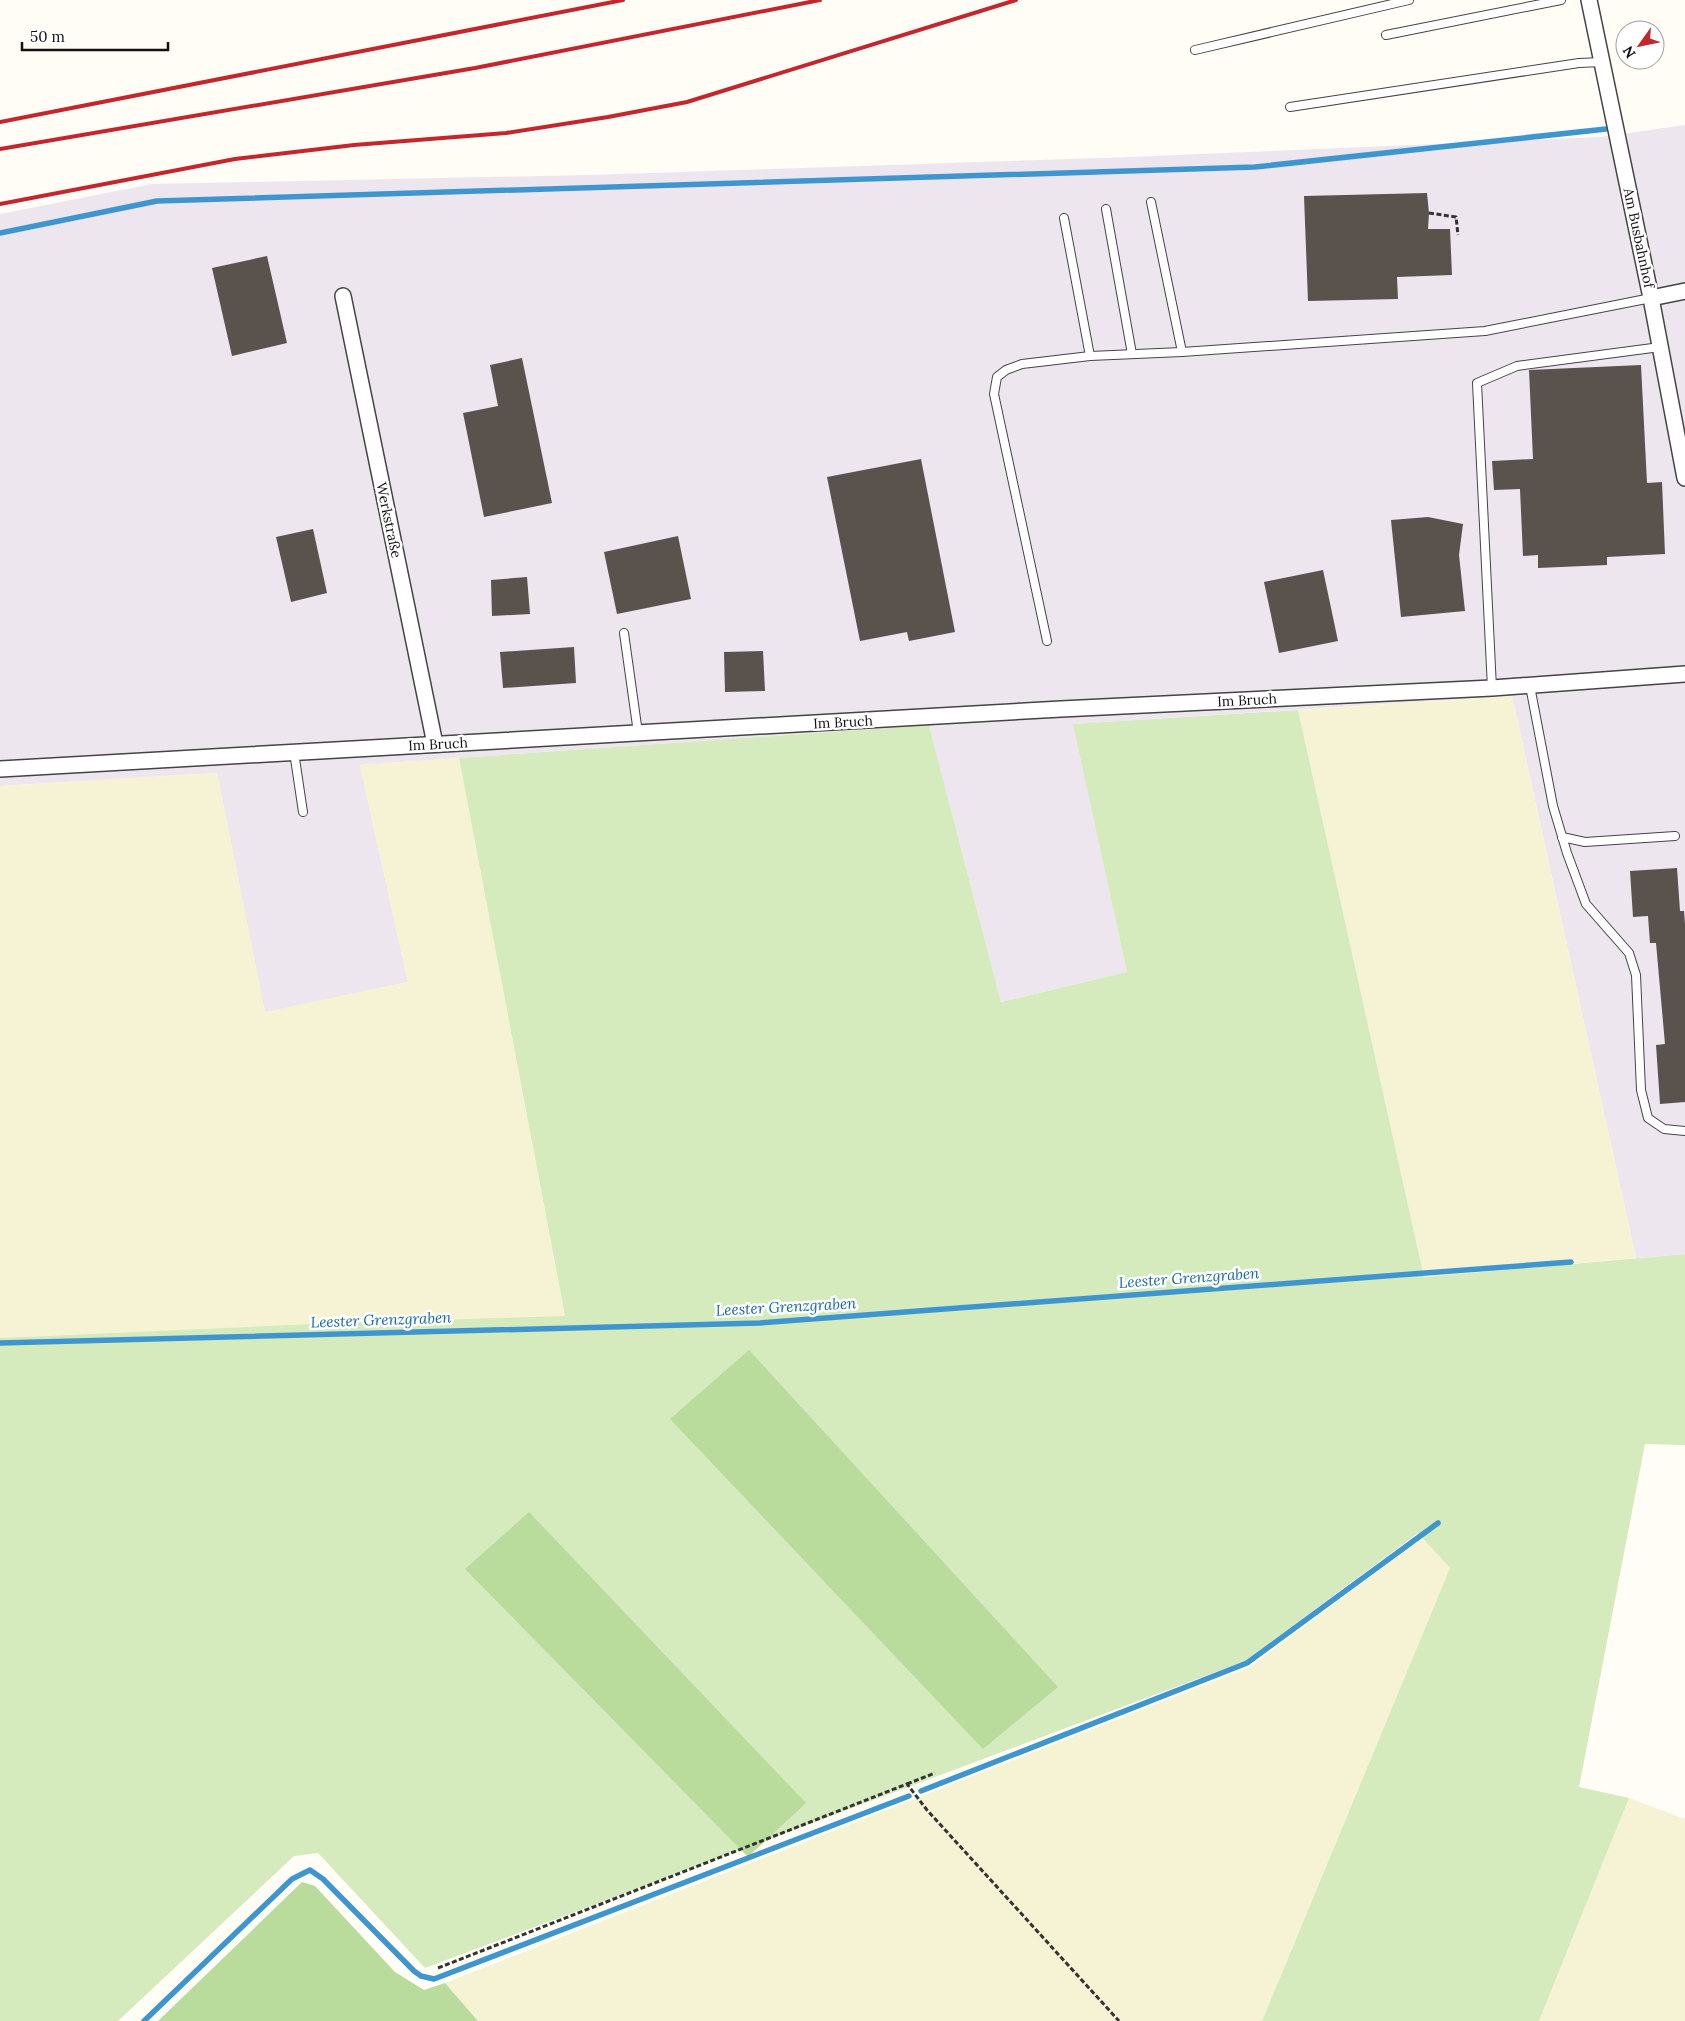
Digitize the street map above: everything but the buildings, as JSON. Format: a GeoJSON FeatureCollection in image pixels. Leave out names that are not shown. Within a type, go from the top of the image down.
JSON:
{"type":"FeatureCollection","features":[{"type":"Feature","properties":{"kind":"street","name":"Am Busbahnhof"},"geometry":{"type":"LineString","coordinates":[[1589,0],[1682,450],[1685,478]]}},
{"type":"Feature","properties":{"kind":"street"},"geometry":{"type":"LineString","coordinates":[[1651,298],[1685,290]]}},
{"type":"Feature","properties":{"kind":"street","name":"Werkstraße"},"geometry":{"type":"LineString","coordinates":[[343,296],[435,744]]}},
{"type":"Feature","properties":{"kind":"street","name":"Im Bruch"},"geometry":{"type":"LineString","coordinates":[[0,769],[1052,710],[1530,686],[1685,674]]}},
{"type":"Feature","properties":{"kind":"lane"},"geometry":{"type":"LineString","coordinates":[[1195,50],[1409,0]]}},
{"type":"Feature","properties":{"kind":"lane"},"geometry":{"type":"LineString","coordinates":[[1386,36],[1561,0]]}},
{"type":"Feature","properties":{"kind":"lane"},"geometry":{"type":"LineString","coordinates":[[1290,107],[1579,63],[1602,62]]}},
{"type":"Feature","properties":{"kind":"lane"},"geometry":{"type":"LineString","coordinates":[[1151,202],[1182,352]]}},
{"type":"Feature","properties":{"kind":"lane"},"geometry":{"type":"LineString","coordinates":[[1106,209],[1132,354]]}},
{"type":"Feature","properties":{"kind":"lane"},"geometry":{"type":"LineString","coordinates":[[1064,218],[1090,356]]}},
{"type":"Feature","properties":{"kind":"lane"},"geometry":{"type":"LineString","coordinates":[[1047,640],[994,394],[997,377],[1006,370],[1022,364],[1090,356],[1182,352],[1484,331],[1651,298]]}},
{"type":"Feature","properties":{"kind":"lane"},"geometry":{"type":"LineString","coordinates":[[1492,688],[1477,382],[1517,366],[1660,347]]}},
{"type":"Feature","properties":{"kind":"lane"},"geometry":{"type":"LineString","coordinates":[[624,632],[638,733]]}},
{"type":"Feature","properties":{"kind":"lane"},"geometry":{"type":"LineString","coordinates":[[1530,686],[1553,806],[1586,904],[1630,953],[1636,975],[1641,1090],[1648,1118],[1664,1129],[1685,1132]]}},
{"type":"Feature","properties":{"kind":"lane"},"geometry":{"type":"LineString","coordinates":[[294,752],[303,812]]}},
{"type":"Feature","properties":{"kind":"lane"},"geometry":{"type":"LineString","coordinates":[[1562,837],[1585,842],[1675,836]]}},
{"type":"Feature","properties":{"kind":"path"},"geometry":{"type":"LineString","coordinates":[[1429,213],[1456,217],[1458,234]]}},
{"type":"Feature","properties":{"kind":"path"},"geometry":{"type":"LineString","coordinates":[[438,1968],[935,1773]]}},
{"type":"Feature","properties":{"kind":"path"},"geometry":{"type":"LineString","coordinates":[[907,1784],[927,1810],[1119,2021]]}},
{"type":"Feature","properties":{"kind":"shaded area"},"geometry":{"type":"Polygon","coordinates":[[[1685,125],[1685,1254],[1636,1258],[1512,696],[1074,724],[1127,972],[1001,1002],[929,725],[360,765],[408,982],[265,1013],[217,773],[0,786],[0,214],[152,184],[588,175],[1130,157],[1601,137],[1685,125]]]}},
{"type":"Feature","properties":{"kind":"shaded area"},"geometry":{"type":"Polygon","coordinates":[[[1512,696],[1636,1258],[1424,1277],[1298,710],[1512,696]]]}},
{"type":"Feature","properties":{"kind":"shaded area"},"geometry":{"type":"Polygon","coordinates":[[[459,758],[565,1317],[331,1323],[0,1338],[0,786],[217,773],[265,1012],[408,982],[360,765],[459,758]]]}},
{"type":"Feature","properties":{"kind":"shaded area"},"geometry":{"type":"Polygon","coordinates":[[[1423,1538],[1450,1568],[1262,2021],[478,2021],[445,1983],[1248,1668],[1423,1538]]]}},
{"type":"Feature","properties":{"kind":"shaded area"},"geometry":{"type":"Polygon","coordinates":[[[1629,1798],[1685,1819],[1685,2021],[1539,2021],[1629,1798]]]}},
{"type":"Feature","properties":{"kind":"green space"},"geometry":{"type":"Polygon","coordinates":[[[1298,710],[1424,1277],[1685,1254],[1685,1445],[1645,1444],[1579,1787],[1629,1798],[1539,2021],[1262,2021],[1450,1568],[1418,1533],[1245,1661],[425,1968],[318,1853],[294,1856],[118,2021],[0,2021],[0,1338],[331,1323],[565,1316],[459,758],[929,725],[1001,1002],[1127,972],[1073,724],[1298,710]]]}},
{"type":"Feature","properties":{"kind":"green space"},"geometry":{"type":"Polygon","coordinates":[[[749,1350],[1058,1687],[983,1749],[670,1419],[749,1350]]]}},
{"type":"Feature","properties":{"kind":"green space"},"geometry":{"type":"Polygon","coordinates":[[[529,1512],[806,1803],[748,1857],[465,1569],[529,1512]]]}},
{"type":"Feature","properties":{"kind":"green space"},"geometry":{"type":"Polygon","coordinates":[[[302,1882],[315,1886],[395,1972],[424,1990],[445,1983],[478,2021],[158,2021],[302,1882]]]}},
{"type":"Feature","properties":{"kind":"waterway"},"geometry":{"type":"LineString","coordinates":[[0,233],[157,201],[1255,167],[1606,129]]}},
{"type":"Feature","properties":{"kind":"waterway","name":"Leester Grenzgraben"},"geometry":{"type":"LineString","coordinates":[[0,1343],[760,1323],[1571,1262]]}},
{"type":"Feature","properties":{"kind":"waterway"},"geometry":{"type":"LineString","coordinates":[[921,1791],[1247,1663],[1438,1523]]}},
{"type":"Feature","properties":{"kind":"waterway"},"geometry":{"type":"LineString","coordinates":[[144,2021],[292,1879],[310,1870],[323,1879],[414,1971],[421,1976],[434,1979],[909,1796]]}},
{"type":"Feature","properties":{"kind":"railway"},"geometry":{"type":"LineString","coordinates":[[0,122],[623,0]]}},
{"type":"Feature","properties":{"kind":"railway"},"geometry":{"type":"LineString","coordinates":[[0,149],[475,68],[820,0]]}},
{"type":"Feature","properties":{"kind":"railway"},"geometry":{"type":"LineString","coordinates":[[0,204],[235,159],[354,145],[506,133],[687,102],[1016,0]]}}]}
